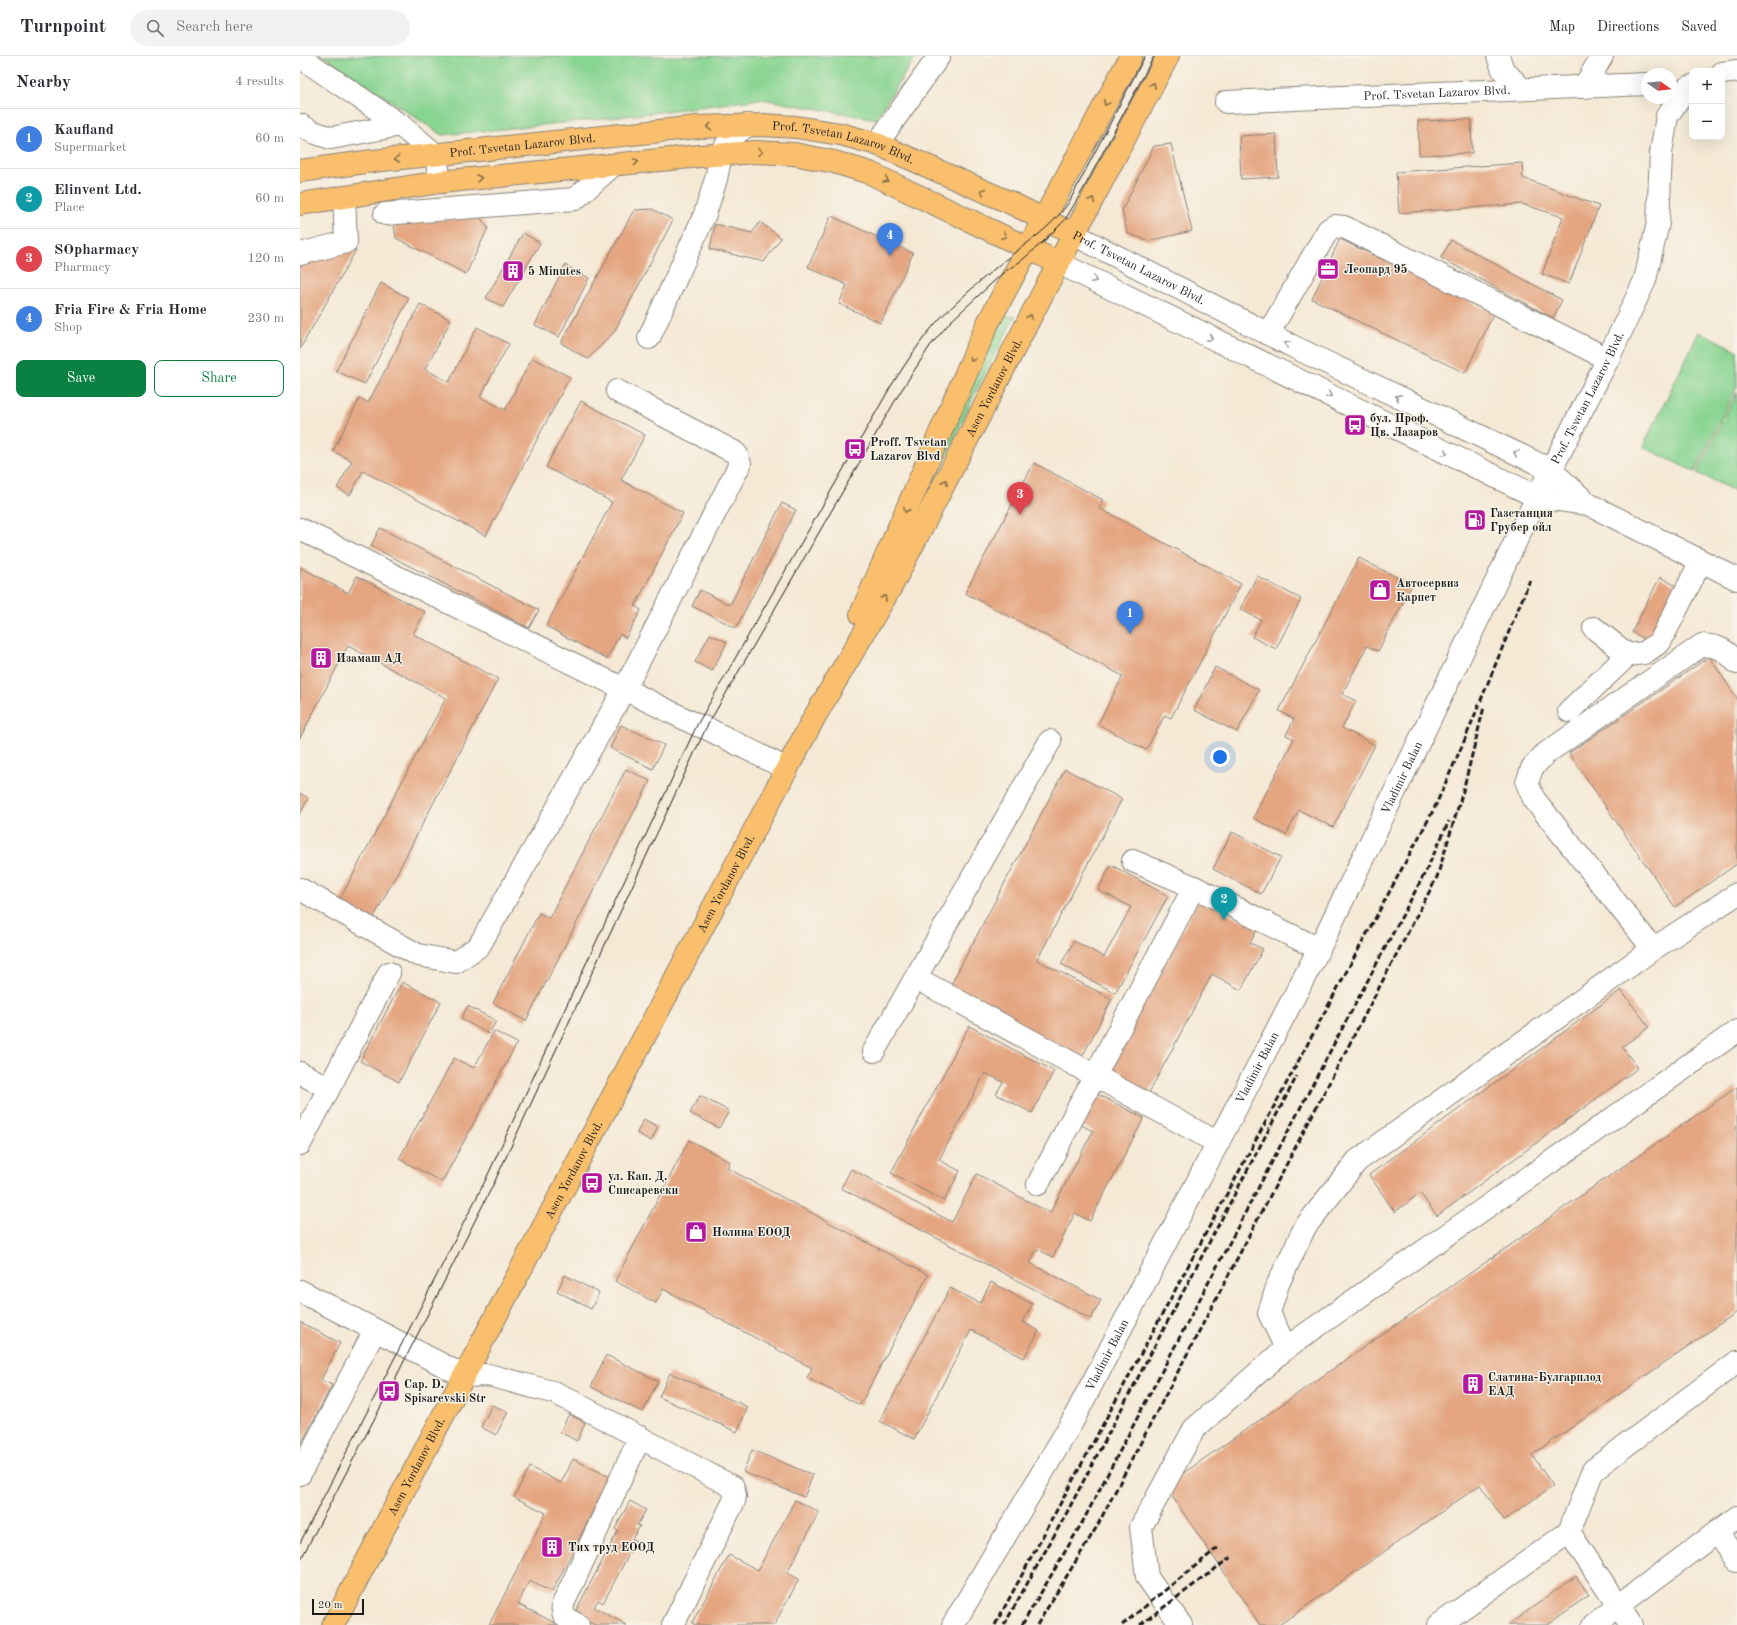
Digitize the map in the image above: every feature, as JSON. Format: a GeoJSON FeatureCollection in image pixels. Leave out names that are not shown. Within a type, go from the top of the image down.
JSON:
{"type":"FeatureCollection","features":[{"type":"Feature","properties":{"kind":"main road","name":"Asen Yordanov Blvd."},"geometry":{"type":"LineString","coordinates":[[815,716],[988,323],[1131,56]]}},
{"type":"Feature","properties":{"kind":"main road","name":"Asen Yordanov Blvd."},"geometry":{"type":"LineString","coordinates":[[333,1625],[815,716],[890,587],[1168,56]]}},
{"type":"Feature","properties":{"kind":"main road","name":"Prof. Tsvetan Lazarov Blvd."},"geometry":{"type":"LineString","coordinates":[[300,171],[312,168],[698,127],[748,125],[796,127],[840,134],[877,144],[1074,234]]}},
{"type":"Feature","properties":{"kind":"main road","name":"Prof. Tsvetan Lazarov Blvd."},"geometry":{"type":"LineString","coordinates":[[300,204],[440,182],[721,154],[756,152],[794,154],[834,162],[870,172],[1059,263]]}},
{"type":"Feature","properties":{"kind":"street"},"geometry":{"type":"LineString","coordinates":[[877,144],[939,56]]}},
{"type":"Feature","properties":{"kind":"street"},"geometry":{"type":"LineString","coordinates":[[1498,56],[1503,70],[1522,89]]}},
{"type":"Feature","properties":{"kind":"street"},"geometry":{"type":"LineString","coordinates":[[1584,87],[1602,56]]}},
{"type":"Feature","properties":{"kind":"street"},"geometry":{"type":"LineString","coordinates":[[1729,56],[1737,62]]}},
{"type":"Feature","properties":{"kind":"street"},"geometry":{"type":"LineString","coordinates":[[300,57],[400,125],[436,155],[440,182]]}},
{"type":"Feature","properties":{"kind":"street"},"geometry":{"type":"LineString","coordinates":[[1725,73],[1737,71]]}},
{"type":"Feature","properties":{"kind":"street","name":"Prof. Tsvetan Lazarov Blvd."},"geometry":{"type":"LineString","coordinates":[[1226,102],[1641,84]]}},
{"type":"Feature","properties":{"kind":"street","name":"Prof. Tsvetan Lazarov Blvd."},"geometry":{"type":"LineString","coordinates":[[1074,234],[1268,334],[1551,470],[1608,359],[1646,280],[1658,223],[1661,153],[1667,116],[1683,87]]}},
{"type":"Feature","properties":{"kind":"street"},"geometry":{"type":"LineString","coordinates":[[300,125],[313,132],[331,138],[400,125]]}},
{"type":"Feature","properties":{"kind":"street"},"geometry":{"type":"LineString","coordinates":[[649,338],[705,214],[716,179],[721,154],[731,137],[748,125]]}},
{"type":"Feature","properties":{"kind":"street"},"geometry":{"type":"LineString","coordinates":[[386,214],[575,199],[613,165]]}},
{"type":"Feature","properties":{"kind":"street"},"geometry":{"type":"LineString","coordinates":[[300,254],[346,242],[344,197]]}},
{"type":"Feature","properties":{"kind":"street"},"geometry":{"type":"LineString","coordinates":[[1268,334],[1328,230],[1334,226],[1344,227],[1608,359]]}},
{"type":"Feature","properties":{"kind":"street","name":"Prof. Tsvetan Lazarov Blvd."},"geometry":{"type":"LineString","coordinates":[[1059,263],[1537,497],[1588,504]]}},
{"type":"Feature","properties":{"kind":"street"},"geometry":{"type":"LineString","coordinates":[[300,889],[418,955],[456,962],[479,946],[624,690],[740,464],[738,455],[734,452],[617,391]]}},
{"type":"Feature","properties":{"kind":"street"},"geometry":{"type":"LineString","coordinates":[[1551,470],[1588,504],[1737,579]]}},
{"type":"Feature","properties":{"kind":"street","name":"Vladimir Balan"},"geometry":{"type":"LineString","coordinates":[[954,1625],[1072,1422],[1319,949],[1551,470]]}},
{"type":"Feature","properties":{"kind":"street"},"geometry":{"type":"LineString","coordinates":[[300,529],[787,769]]}},
{"type":"Feature","properties":{"kind":"street"},"geometry":{"type":"LineString","coordinates":[[1568,711],[1628,655],[1644,653],[1660,642],[1701,561]]}},
{"type":"Feature","properties":{"kind":"street"},"geometry":{"type":"LineString","coordinates":[[1594,628],[1628,655]]}},
{"type":"Feature","properties":{"kind":"street"},"geometry":{"type":"LineString","coordinates":[[1653,949],[1534,799],[1527,783],[1532,768],[1545,754],[1702,645],[1717,646],[1731,655],[1737,663]]}},
{"type":"Feature","properties":{"kind":"street"},"geometry":{"type":"LineString","coordinates":[[874,1051],[1050,741]]}},
{"type":"Feature","properties":{"kind":"street"},"geometry":{"type":"LineString","coordinates":[[1133,861],[1194,887],[1319,949]]}},
{"type":"Feature","properties":{"kind":"street"},"geometry":{"type":"LineString","coordinates":[[1038,1184],[1194,887]]}},
{"type":"Feature","properties":{"kind":"street"},"geometry":{"type":"LineString","coordinates":[[1286,1348],[1269,1313],[1278,1284],[1305,1227],[1357,1161],[1653,949],[1737,894]]}},
{"type":"Feature","properties":{"kind":"street"},"geometry":{"type":"LineString","coordinates":[[300,1144],[389,973]]}},
{"type":"Feature","properties":{"kind":"street"},"geometry":{"type":"LineString","coordinates":[[916,978],[1218,1143]]}},
{"type":"Feature","properties":{"kind":"street"},"geometry":{"type":"LineString","coordinates":[[1181,1625],[1147,1577],[1141,1527],[1194,1429],[1286,1348],[1737,1031]]}},
{"type":"Feature","properties":{"kind":"street"},"geometry":{"type":"LineString","coordinates":[[300,1073],[329,1088]]}},
{"type":"Feature","properties":{"kind":"street"},"geometry":{"type":"LineString","coordinates":[[300,1291],[464,1376],[488,1375],[556,1393],[729,1484],[735,1491],[734,1501],[673,1625]]}},
{"type":"Feature","properties":{"kind":"street"},"geometry":{"type":"LineString","coordinates":[[300,1474],[375,1330]]}},
{"type":"Feature","properties":{"kind":"street"},"geometry":{"type":"LineString","coordinates":[[1439,1625],[1569,1532],[1593,1470],[1737,1362]]}},
{"type":"Feature","properties":{"kind":"street"},"geometry":{"type":"LineString","coordinates":[[578,1625],[562,1615],[563,1604],[640,1437]]}},
{"type":"Feature","properties":{"kind":"street"},"geometry":{"type":"LineString","coordinates":[[1593,1625],[1737,1517]]}},
{"type":"Feature","properties":{"kind":"street"},"geometry":{"type":"LineString","coordinates":[[1569,1532],[1631,1625]]}},
{"type":"Feature","properties":{"kind":"street"},"geometry":{"type":"LineString","coordinates":[[1717,1532],[1737,1561]]}},
{"type":"Feature","properties":{"kind":"green space"},"geometry":{"type":"Polygon","coordinates":[[[323,56],[916,56],[876,119],[761,99],[603,119],[442,135],[323,56]]]}},
{"type":"Feature","properties":{"kind":"green space"},"geometry":{"type":"Polygon","coordinates":[[[1015,316],[974,395],[938,477],[896,559],[1002,317],[1015,316]]]}},
{"type":"Feature","properties":{"kind":"green space"},"geometry":{"type":"Polygon","coordinates":[[[1699,332],[1737,350],[1737,387],[1695,472],[1643,447],[1699,332]]]}},
{"type":"Feature","properties":{"kind":"green space"},"geometry":{"type":"Polygon","coordinates":[[[1737,392],[1737,492],[1697,473],[1737,392]]]}},
{"type":"Feature","properties":{"kind":"building"},"geometry":{"type":"Polygon","coordinates":[[[1471,119],[1472,153],[1419,155],[1418,121],[1471,119]]]}},
{"type":"Feature","properties":{"kind":"building"},"geometry":{"type":"Polygon","coordinates":[[[1276,134],[1278,177],[1241,179],[1239,136],[1276,134]]]}},
{"type":"Feature","properties":{"kind":"building"},"geometry":{"type":"Polygon","coordinates":[[[1171,144],[1192,231],[1149,241],[1127,233],[1122,210],[1154,146],[1171,144]]]}},
{"type":"Feature","properties":{"kind":"building"},"geometry":{"type":"Polygon","coordinates":[[[1522,163],[1523,178],[1599,206],[1569,284],[1542,274],[1563,217],[1522,204],[1399,213],[1396,172],[1522,163]]]}},
{"type":"Feature","properties":{"kind":"building"},"geometry":{"type":"Polygon","coordinates":[[[652,209],[673,220],[614,332],[588,359],[561,343],[634,210],[652,209]]]}},
{"type":"Feature","properties":{"kind":"building"},"geometry":{"type":"Polygon","coordinates":[[[831,216],[913,253],[881,323],[839,304],[847,285],[808,267],[831,216]]]}},
{"type":"Feature","properties":{"kind":"building"},"geometry":{"type":"Polygon","coordinates":[[[480,217],[488,228],[466,274],[396,238],[394,224],[480,217]]]}},
{"type":"Feature","properties":{"kind":"building"},"geometry":{"type":"Polygon","coordinates":[[[760,222],[781,238],[764,262],[710,249],[715,224],[752,233],[760,222]]]}},
{"type":"Feature","properties":{"kind":"building","name":"5 Minutes"},"geometry":{"type":"Polygon","coordinates":[[[523,233],[540,243],[503,307],[486,298],[523,233]]]}},
{"type":"Feature","properties":{"kind":"building"},"geometry":{"type":"Polygon","coordinates":[[[1340,239],[1494,313],[1465,373],[1312,299],[1340,239]]]}},
{"type":"Feature","properties":{"kind":"building"},"geometry":{"type":"Polygon","coordinates":[[[1451,240],[1562,300],[1553,318],[1441,258],[1451,240]]]}},
{"type":"Feature","properties":{"kind":"building"},"geometry":{"type":"Polygon","coordinates":[[[356,250],[300,349],[300,262],[356,250]]]}},
{"type":"Feature","properties":{"kind":"building"},"geometry":{"type":"Polygon","coordinates":[[[565,265],[589,278],[559,337],[535,325],[565,265]]]}},
{"type":"Feature","properties":{"kind":"building"},"geometry":{"type":"Polygon","coordinates":[[[381,283],[409,298],[365,384],[336,371],[381,283]]]}},
{"type":"Feature","properties":{"kind":"building"},"geometry":{"type":"Polygon","coordinates":[[[420,304],[451,320],[425,369],[449,382],[477,327],[509,344],[480,397],[505,410],[532,358],[570,377],[486,536],[363,471],[350,495],[337,488],[352,461],[333,451],[360,398],[368,403],[420,304]]]}},
{"type":"Feature","properties":{"kind":"building"},"geometry":{"type":"Polygon","coordinates":[[[581,401],[645,435],[621,480],[683,513],[635,606],[641,610],[626,638],[620,634],[607,659],[546,626],[612,502],[546,467],[581,401]]]}},
{"type":"Feature","properties":{"kind":"building"},"geometry":{"type":"Polygon","coordinates":[[[1034,463],[1103,500],[1099,508],[1241,584],[1171,718],[1165,715],[1146,750],[1098,724],[1123,676],[965,593],[1034,463]]]}},
{"type":"Feature","properties":{"kind":"building"},"geometry":{"type":"Polygon","coordinates":[[[782,503],[796,510],[736,628],[692,606],[700,590],[730,605],[782,503]]]}},
{"type":"Feature","properties":{"kind":"building"},"geometry":{"type":"Polygon","coordinates":[[[380,528],[539,610],[529,628],[371,546],[380,528]]]}},
{"type":"Feature","properties":{"kind":"building"},"geometry":{"type":"Polygon","coordinates":[[[1359,558],[1412,585],[1378,651],[1367,646],[1342,694],[1356,701],[1342,728],[1375,745],[1333,827],[1299,810],[1286,835],[1253,818],[1294,739],[1286,735],[1294,719],[1279,711],[1359,558]]]}},
{"type":"Feature","properties":{"kind":"building"},"geometry":{"type":"Polygon","coordinates":[[[300,567],[348,593],[357,576],[425,612],[413,634],[498,679],[371,923],[337,905],[446,698],[348,646],[300,738],[300,567]]]}},
{"type":"Feature","properties":{"kind":"building"},"geometry":{"type":"Polygon","coordinates":[[[1257,576],[1301,599],[1276,649],[1252,637],[1261,620],[1240,609],[1257,576]]]}},
{"type":"Feature","properties":{"kind":"building"},"geometry":{"type":"Polygon","coordinates":[[[1660,577],[1678,587],[1651,642],[1632,632],[1660,577]]]}},
{"type":"Feature","properties":{"kind":"building"},"geometry":{"type":"Polygon","coordinates":[[[710,634],[727,642],[712,671],[695,662],[710,634]]]}},
{"type":"Feature","properties":{"kind":"building"},"geometry":{"type":"Polygon","coordinates":[[[1709,657],[1737,698],[1737,864],[1675,907],[1569,753],[1709,657]]]}},
{"type":"Feature","properties":{"kind":"building"},"geometry":{"type":"Polygon","coordinates":[[[1215,667],[1259,690],[1237,732],[1194,710],[1215,667]]]}},
{"type":"Feature","properties":{"kind":"building"},"geometry":{"type":"Polygon","coordinates":[[[621,725],[664,745],[653,769],[610,748],[621,725]]]}},
{"type":"Feature","properties":{"kind":"building"},"geometry":{"type":"Polygon","coordinates":[[[626,769],[650,781],[526,1021],[493,1003],[539,913],[549,918],[626,769]]]}},
{"type":"Feature","properties":{"kind":"building"},"geometry":{"type":"Polygon","coordinates":[[[1065,769],[1122,799],[1037,960],[1112,999],[1081,1059],[949,988],[1065,769]]]}},
{"type":"Feature","properties":{"kind":"building"},"geometry":{"type":"Polygon","coordinates":[[[300,793],[308,798],[300,814],[300,793]]]}},
{"type":"Feature","properties":{"kind":"building"},"geometry":{"type":"Polygon","coordinates":[[[1232,832],[1281,857],[1261,894],[1213,869],[1232,832]]]}},
{"type":"Feature","properties":{"kind":"building"},"geometry":{"type":"Polygon","coordinates":[[[1111,865],[1168,896],[1115,993],[1061,964],[1074,941],[1104,957],[1131,907],[1098,890],[1111,865]]]}},
{"type":"Feature","properties":{"kind":"building"},"geometry":{"type":"Polygon","coordinates":[[[1199,899],[1258,928],[1250,943],[1263,949],[1241,990],[1212,974],[1149,1093],[1108,1071],[1199,899]]]}},
{"type":"Feature","properties":{"kind":"building"},"geometry":{"type":"Polygon","coordinates":[[[402,982],[441,1002],[399,1082],[360,1061],[402,982]]]}},
{"type":"Feature","properties":{"kind":"building"},"geometry":{"type":"Polygon","coordinates":[[[1621,990],[1649,1027],[1622,1047],[1638,1068],[1437,1216],[1420,1193],[1395,1212],[1369,1175],[1621,990]]]}},
{"type":"Feature","properties":{"kind":"building"},"geometry":{"type":"Polygon","coordinates":[[[468,1006],[496,1021],[489,1034],[461,1019],[468,1006]]]}},
{"type":"Feature","properties":{"kind":"building"},"geometry":{"type":"Polygon","coordinates":[[[969,1026],[1054,1071],[1032,1113],[996,1094],[1003,1082],[985,1073],[939,1160],[960,1171],[944,1201],[891,1173],[969,1026]]]}},
{"type":"Feature","properties":{"kind":"building"},"geometry":{"type":"Polygon","coordinates":[[[494,1031],[517,1043],[442,1182],[399,1159],[454,1058],[474,1068],[494,1031]]]}},
{"type":"Feature","properties":{"kind":"building","name":"Слатина-Булгарплод ЕАД"},"geometry":{"type":"Polygon","coordinates":[[[1737,1087],[1737,1312],[1532,1455],[1553,1486],[1504,1520],[1480,1485],[1279,1625],[1260,1625],[1165,1486],[1737,1087]]]}},
{"type":"Feature","properties":{"kind":"building"},"geometry":{"type":"Polygon","coordinates":[[[1095,1093],[1144,1118],[1090,1221],[1075,1213],[1053,1257],[1037,1249],[1030,1263],[1101,1300],[1091,1319],[841,1188],[851,1169],[952,1222],[977,1174],[1050,1213],[1093,1131],[1079,1124],[1095,1093]]]}},
{"type":"Feature","properties":{"kind":"building"},"geometry":{"type":"Polygon","coordinates":[[[700,1096],[729,1111],[719,1128],[690,1113],[700,1096]]]}},
{"type":"Feature","properties":{"kind":"building"},"geometry":{"type":"Polygon","coordinates":[[[644,1119],[658,1127],[651,1141],[637,1133],[644,1119]]]}},
{"type":"Feature","properties":{"kind":"building"},"geometry":{"type":"Polygon","coordinates":[[[689,1140],[730,1162],[727,1168],[928,1275],[860,1405],[807,1378],[812,1368],[663,1289],[656,1303],[615,1281],[689,1140]]]}},
{"type":"Feature","properties":{"kind":"building"},"geometry":{"type":"Polygon","coordinates":[[[565,1275],[599,1293],[591,1309],[557,1291],[565,1275]]]}},
{"type":"Feature","properties":{"kind":"building"},"geometry":{"type":"Polygon","coordinates":[[[991,1282],[1032,1304],[1023,1322],[1039,1331],[1024,1358],[971,1330],[914,1439],[880,1421],[950,1288],[980,1303],[991,1282]]]}},
{"type":"Feature","properties":{"kind":"building"},"geometry":{"type":"Polygon","coordinates":[[[300,1322],[340,1343],[321,1380],[332,1385],[300,1446],[300,1322]]]}},
{"type":"Feature","properties":{"kind":"building"},"geometry":{"type":"Polygon","coordinates":[[[606,1355],[658,1381],[643,1412],[591,1387],[606,1355]]]}},
{"type":"Feature","properties":{"kind":"building"},"geometry":{"type":"Polygon","coordinates":[[[670,1373],[748,1407],[737,1432],[659,1397],[670,1373]]]}},
{"type":"Feature","properties":{"kind":"building"},"geometry":{"type":"Polygon","coordinates":[[[492,1405],[508,1412],[496,1435],[481,1427],[492,1405]]]}},
{"type":"Feature","properties":{"kind":"building"},"geometry":{"type":"Polygon","coordinates":[[[569,1414],[585,1423],[577,1441],[560,1432],[569,1414]]]}},
{"type":"Feature","properties":{"kind":"building"},"geometry":{"type":"Polygon","coordinates":[[[752,1450],[813,1475],[804,1497],[743,1472],[752,1450]]]}},
{"type":"Feature","properties":{"kind":"building","name":"Тих труд ЕООД"},"geometry":{"type":"Polygon","coordinates":[[[573,1459],[610,1477],[552,1592],[529,1581],[518,1604],[559,1625],[489,1625],[546,1513],[514,1497],[530,1467],[561,1483],[573,1459]]]}},
{"type":"Feature","properties":{"kind":"building"},"geometry":{"type":"Polygon","coordinates":[[[795,1500],[819,1512],[787,1573],[799,1579],[774,1625],[695,1625],[692,1623],[729,1555],[758,1570],[795,1500]]]}},
{"type":"Feature","properties":{"kind":"building"},"geometry":{"type":"Polygon","coordinates":[[[630,1501],[646,1510],[637,1525],[640,1526],[632,1539],[636,1541],[603,1603],[598,1600],[594,1607],[626,1625],[595,1625],[574,1614],[618,1531],[615,1529],[630,1501]]]}},
{"type":"Feature","properties":{"kind":"building"},"geometry":{"type":"Polygon","coordinates":[[[1576,1576],[1589,1595],[1547,1625],[1508,1625],[1576,1576]]]}},
{"type":"Feature","properties":{"kind":"tram line"},"geometry":{"type":"LineString","coordinates":[[300,1543],[485,1181],[697,725],[891,386],[919,344],[944,314],[993,270],[1045,229],[1069,202],[1145,56]]}},
{"type":"Feature","properties":{"kind":"tram line"},"geometry":{"type":"LineString","coordinates":[[300,1561],[389,1391],[494,1183],[706,728],[899,394],[930,346],[951,321],[1004,272],[1021,261],[1044,241],[1065,220],[1084,188],[1154,56]]}},
{"type":"Feature","properties":{"kind":"railway"},"geometry":{"type":"LineString","coordinates":[[995,1625],[1434,809],[1465,739],[1530,580]]}},
{"type":"Feature","properties":{"kind":"railway"},"geometry":{"type":"LineString","coordinates":[[1037,1625],[1096,1528],[1437,877],[1463,791],[1484,707]]}},
{"type":"Feature","properties":{"kind":"railway"},"geometry":{"type":"LineString","coordinates":[[1022,1625],[1083,1521],[1426,871],[1449,821]]}},
{"type":"Feature","properties":{"kind":"railway"},"geometry":{"type":"LineString","coordinates":[[1004,1625],[1065,1516],[1297,1076]]}},
{"type":"Feature","properties":{"kind":"railway"},"geometry":{"type":"LineString","coordinates":[[1122,1625],[1220,1546]]}},
{"type":"Feature","properties":{"kind":"railway"},"geometry":{"type":"LineString","coordinates":[[1140,1625],[1231,1557]]}},
{"type":"Feature","properties":{"kind":"place","name":"Fria Fire & Fria Home"},"geometry":{"type":"Point","coordinates":[890,256]}},
{"type":"Feature","properties":{"kind":"place","name":"Леопард 95"},"geometry":{"type":"Point","coordinates":[1328,269]}},
{"type":"Feature","properties":{"kind":"place","name":"5 Minutes"},"geometry":{"type":"Point","coordinates":[513,271]}},
{"type":"Feature","properties":{"kind":"place","name":"бул. Проф. Цв. Лазаров"},"geometry":{"type":"Point","coordinates":[1355,425]}},
{"type":"Feature","properties":{"kind":"place","name":"Proff. Tsvetan Lazarov Blvd"},"geometry":{"type":"Point","coordinates":[855,449]}},
{"type":"Feature","properties":{"kind":"place","name":"SOpharmacy"},"geometry":{"type":"Point","coordinates":[1020,515]}},
{"type":"Feature","properties":{"kind":"place","name":"Газстанция Грубер ойл"},"geometry":{"type":"Point","coordinates":[1475,520]}},
{"type":"Feature","properties":{"kind":"place","name":"Автосервиз Карпет"},"geometry":{"type":"Point","coordinates":[1380,590]}},
{"type":"Feature","properties":{"kind":"place","name":"Kaufland"},"geometry":{"type":"Point","coordinates":[1130,634]}},
{"type":"Feature","properties":{"kind":"place","name":"Изамаш АД"},"geometry":{"type":"Point","coordinates":[321,658]}},
{"type":"Feature","properties":{"kind":"place","name":"Elinvent Ltd."},"geometry":{"type":"Point","coordinates":[1224,920]}},
{"type":"Feature","properties":{"kind":"place","name":"ул. Кап. Д. Списаревски"},"geometry":{"type":"Point","coordinates":[592,1183]}},
{"type":"Feature","properties":{"kind":"place","name":"Нолина ЕООД"},"geometry":{"type":"Point","coordinates":[696,1232]}},
{"type":"Feature","properties":{"kind":"place","name":"Слатина-Булгарплод ЕАД"},"geometry":{"type":"Point","coordinates":[1473,1384]}},
{"type":"Feature","properties":{"kind":"place","name":"Cap. D. Spisarevski Str"},"geometry":{"type":"Point","coordinates":[389,1391]}},
{"type":"Feature","properties":{"kind":"place","name":"Тих труд ЕООД"},"geometry":{"type":"Point","coordinates":[552,1547]}}]}
